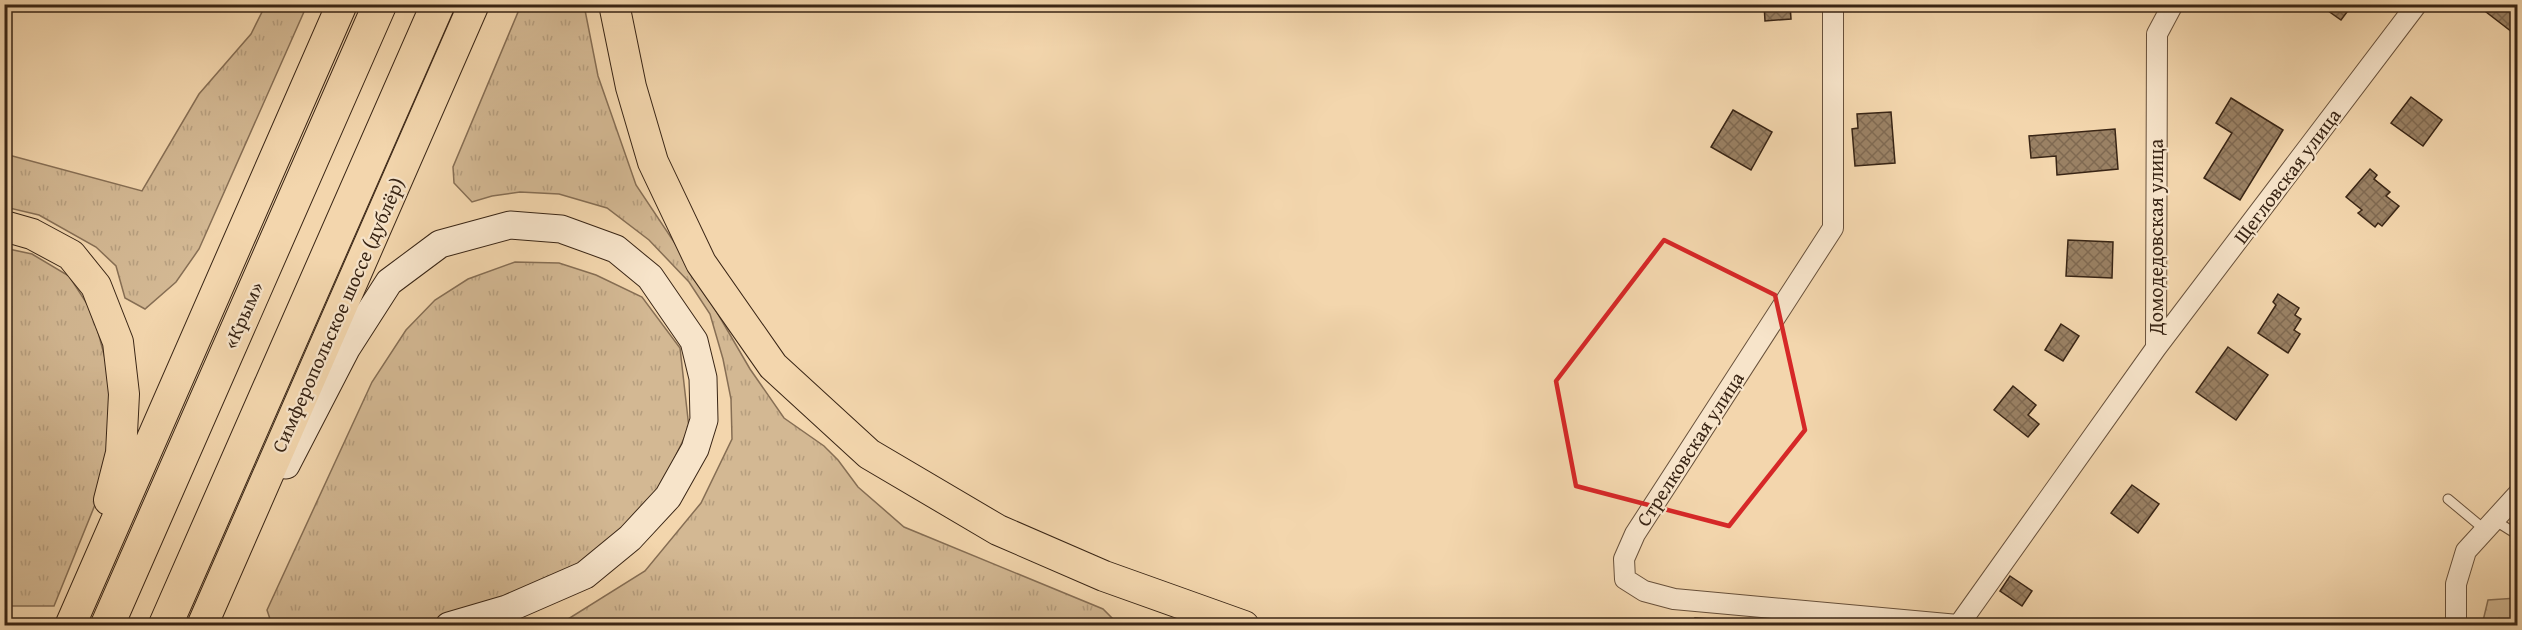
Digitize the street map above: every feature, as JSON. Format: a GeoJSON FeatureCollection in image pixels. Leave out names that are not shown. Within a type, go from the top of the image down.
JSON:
{"type":"FeatureCollection","features":[{"type":"Feature","properties":{"kind":"highway","name":"«Крым»"},"geometry":{"type":"LineString","coordinates":[[107,626],[380,4]]}},
{"type":"Feature","properties":{"kind":"highway"},"geometry":{"type":"LineString","coordinates":[[165,626],[438,4]]}},
{"type":"Feature","properties":{"kind":"main road"},"geometry":{"type":"LineString","coordinates":[[73,618],[342,4]]}},
{"type":"Feature","properties":{"kind":"main road","name":"Симферопольское шоссе (дублёр)"},"geometry":{"type":"LineString","coordinates":[[205,617],[474,4]]}},
{"type":"Feature","properties":{"kind":"main road"},"geometry":{"type":"LineString","coordinates":[[614,4],[631,87],[653,162],[701,263],[773,366],[869,454],[998,530],[1104,576],[1244,626]]}},
{"type":"Feature","properties":{"kind":"main road"},"geometry":{"type":"LineString","coordinates":[[205,617],[346,349],[389,282],[440,244],[510,225],[561,229],[616,249],[650,277],[694,341],[703,378],[704,420],[695,449],[668,497],[630,537],[585,575],[507,609],[449,626]]}},
{"type":"Feature","properties":{"kind":"main road"},"geometry":{"type":"LineString","coordinates":[[4,226],[32,234],[71,255],[96,286],[118,342],[124,394],[121,453],[73,618]]}},
{"type":"Feature","properties":{"kind":"street","name":"Стрелковская улица"},"geometry":{"type":"LineString","coordinates":[[1833,4],[1833,228],[1635,534],[1624,559],[1625,579],[1644,591],[1674,599],[1958,625]]}},
{"type":"Feature","properties":{"kind":"street","name":"Домодедовская улица"},"geometry":{"type":"LineString","coordinates":[[1958,625],[2156,348],[2157,34],[2173,4]]}},
{"type":"Feature","properties":{"kind":"street","name":"Щегловская улица"},"geometry":{"type":"LineString","coordinates":[[2156,348],[2417,4]]}},
{"type":"Feature","properties":{"kind":"street"},"geometry":{"type":"LineString","coordinates":[[2456,626],[2456,584],[2466,550],[2517,494]]}},
{"type":"Feature","properties":{"kind":"lane"},"geometry":{"type":"LineString","coordinates":[[2448,499],[2488,524],[2517,535]]}},
{"type":"Feature","properties":{"kind":"highlighted area"},"geometry":{"type":"Polygon","coordinates":[[[1664,240],[1775,295],[1805,430],[1729,526],[1576,486],[1556,381],[1664,240]]]}},
{"type":"Feature","properties":{"kind":"green space"},"geometry":{"type":"Polygon","coordinates":[[[266,4],[307,5],[199,249],[176,282],[145,309],[125,298],[116,266],[96,247],[39,215],[5,207],[5,154],[142,191],[199,94],[251,34],[266,4]]]}},
{"type":"Feature","properties":{"kind":"green space"},"geometry":{"type":"Polygon","coordinates":[[[521,5],[584,5],[598,76],[636,185],[690,266],[750,369],[784,418],[824,446],[838,460],[858,487],[904,527],[1103,609],[1119,625],[1087,625],[1030,619],[560,624],[645,571],[701,503],[732,439],[731,399],[723,359],[710,314],[689,282],[649,240],[607,208],[559,194],[520,192],[472,202],[454,183],[453,167],[521,5]]]}},
{"type":"Feature","properties":{"kind":"green space"},"geometry":{"type":"Polygon","coordinates":[[[4,248],[32,254],[69,276],[93,313],[110,377],[112,438],[103,485],[54,606],[5,606],[4,248]]]}},
{"type":"Feature","properties":{"kind":"green space"},"geometry":{"type":"Polygon","coordinates":[[[515,262],[559,263],[596,275],[642,297],[680,348],[689,428],[662,484],[605,552],[528,590],[461,614],[407,625],[272,625],[267,610],[372,382],[406,330],[435,300],[468,279],[515,262]]]}},
{"type":"Feature","properties":{"kind":"green space"},"geometry":{"type":"Polygon","coordinates":[[[2517,598],[2517,625],[2482,625],[2488,600],[2517,598]]]}},
{"type":"Feature","properties":{"kind":"building"},"geometry":{"type":"Polygon","coordinates":[[[1764,4],[1790,4],[1791,19],[1765,21],[1764,4]]]}},
{"type":"Feature","properties":{"kind":"building"},"geometry":{"type":"Polygon","coordinates":[[[2326,4],[2353,4],[2341,20],[2324,8],[2326,4]]]}},
{"type":"Feature","properties":{"kind":"building"},"geometry":{"type":"Polygon","coordinates":[[[2513,4],[2518,9],[2518,25],[2512,32],[2477,5],[2513,4]]]}},
{"type":"Feature","properties":{"kind":"building"},"geometry":{"type":"Polygon","coordinates":[[[2411,97],[2442,120],[2423,146],[2391,123],[2411,97]]]}},
{"type":"Feature","properties":{"kind":"building"},"geometry":{"type":"Polygon","coordinates":[[[2231,98],[2283,130],[2240,200],[2204,178],[2232,133],[2216,123],[2231,98]]]}},
{"type":"Feature","properties":{"kind":"building"},"geometry":{"type":"Polygon","coordinates":[[[1733,110],[1772,132],[1751,170],[1711,147],[1733,110]]]}},
{"type":"Feature","properties":{"kind":"building"},"geometry":{"type":"Polygon","coordinates":[[[1891,112],[1895,163],[1855,166],[1852,129],[1858,128],[1857,114],[1891,112]]]}},
{"type":"Feature","properties":{"kind":"building"},"geometry":{"type":"Polygon","coordinates":[[[2115,129],[2118,169],[2057,175],[2056,156],[2031,158],[2029,136],[2115,129]]]}},
{"type":"Feature","properties":{"kind":"building"},"geometry":{"type":"Polygon","coordinates":[[[2370,169],[2377,175],[2374,179],[2390,192],[2386,196],[2399,206],[2382,226],[2378,223],[2375,227],[2358,213],[2362,210],[2346,197],[2370,169]]]}},
{"type":"Feature","properties":{"kind":"building"},"geometry":{"type":"Polygon","coordinates":[[[2068,240],[2113,242],[2112,278],[2066,276],[2068,240]]]}},
{"type":"Feature","properties":{"kind":"building"},"geometry":{"type":"Polygon","coordinates":[[[2278,294],[2299,308],[2295,315],[2301,319],[2294,330],[2300,334],[2288,353],[2258,333],[2276,305],[2273,302],[2278,294]]]}},
{"type":"Feature","properties":{"kind":"building"},"geometry":{"type":"Polygon","coordinates":[[[2061,324],[2079,336],[2063,361],[2045,350],[2061,324]]]}},
{"type":"Feature","properties":{"kind":"building"},"geometry":{"type":"Polygon","coordinates":[[[2228,347],[2268,375],[2236,420],[2196,392],[2228,347]]]}},
{"type":"Feature","properties":{"kind":"building"},"geometry":{"type":"Polygon","coordinates":[[[2013,386],[2036,405],[2028,415],[2039,424],[2028,437],[1994,410],[2013,386]]]}},
{"type":"Feature","properties":{"kind":"building"},"geometry":{"type":"Polygon","coordinates":[[[2132,485],[2159,504],[2138,533],[2111,513],[2132,485]]]}},
{"type":"Feature","properties":{"kind":"building"},"geometry":{"type":"Polygon","coordinates":[[[2010,576],[2032,591],[2022,606],[2000,591],[2010,576]]]}},
{"type":"Feature","properties":{"kind":"building"},"geometry":{"type":"Polygon","coordinates":[[[1695,618],[1710,619],[1710,623],[1784,626],[1695,626],[1695,618]]]}}]}
